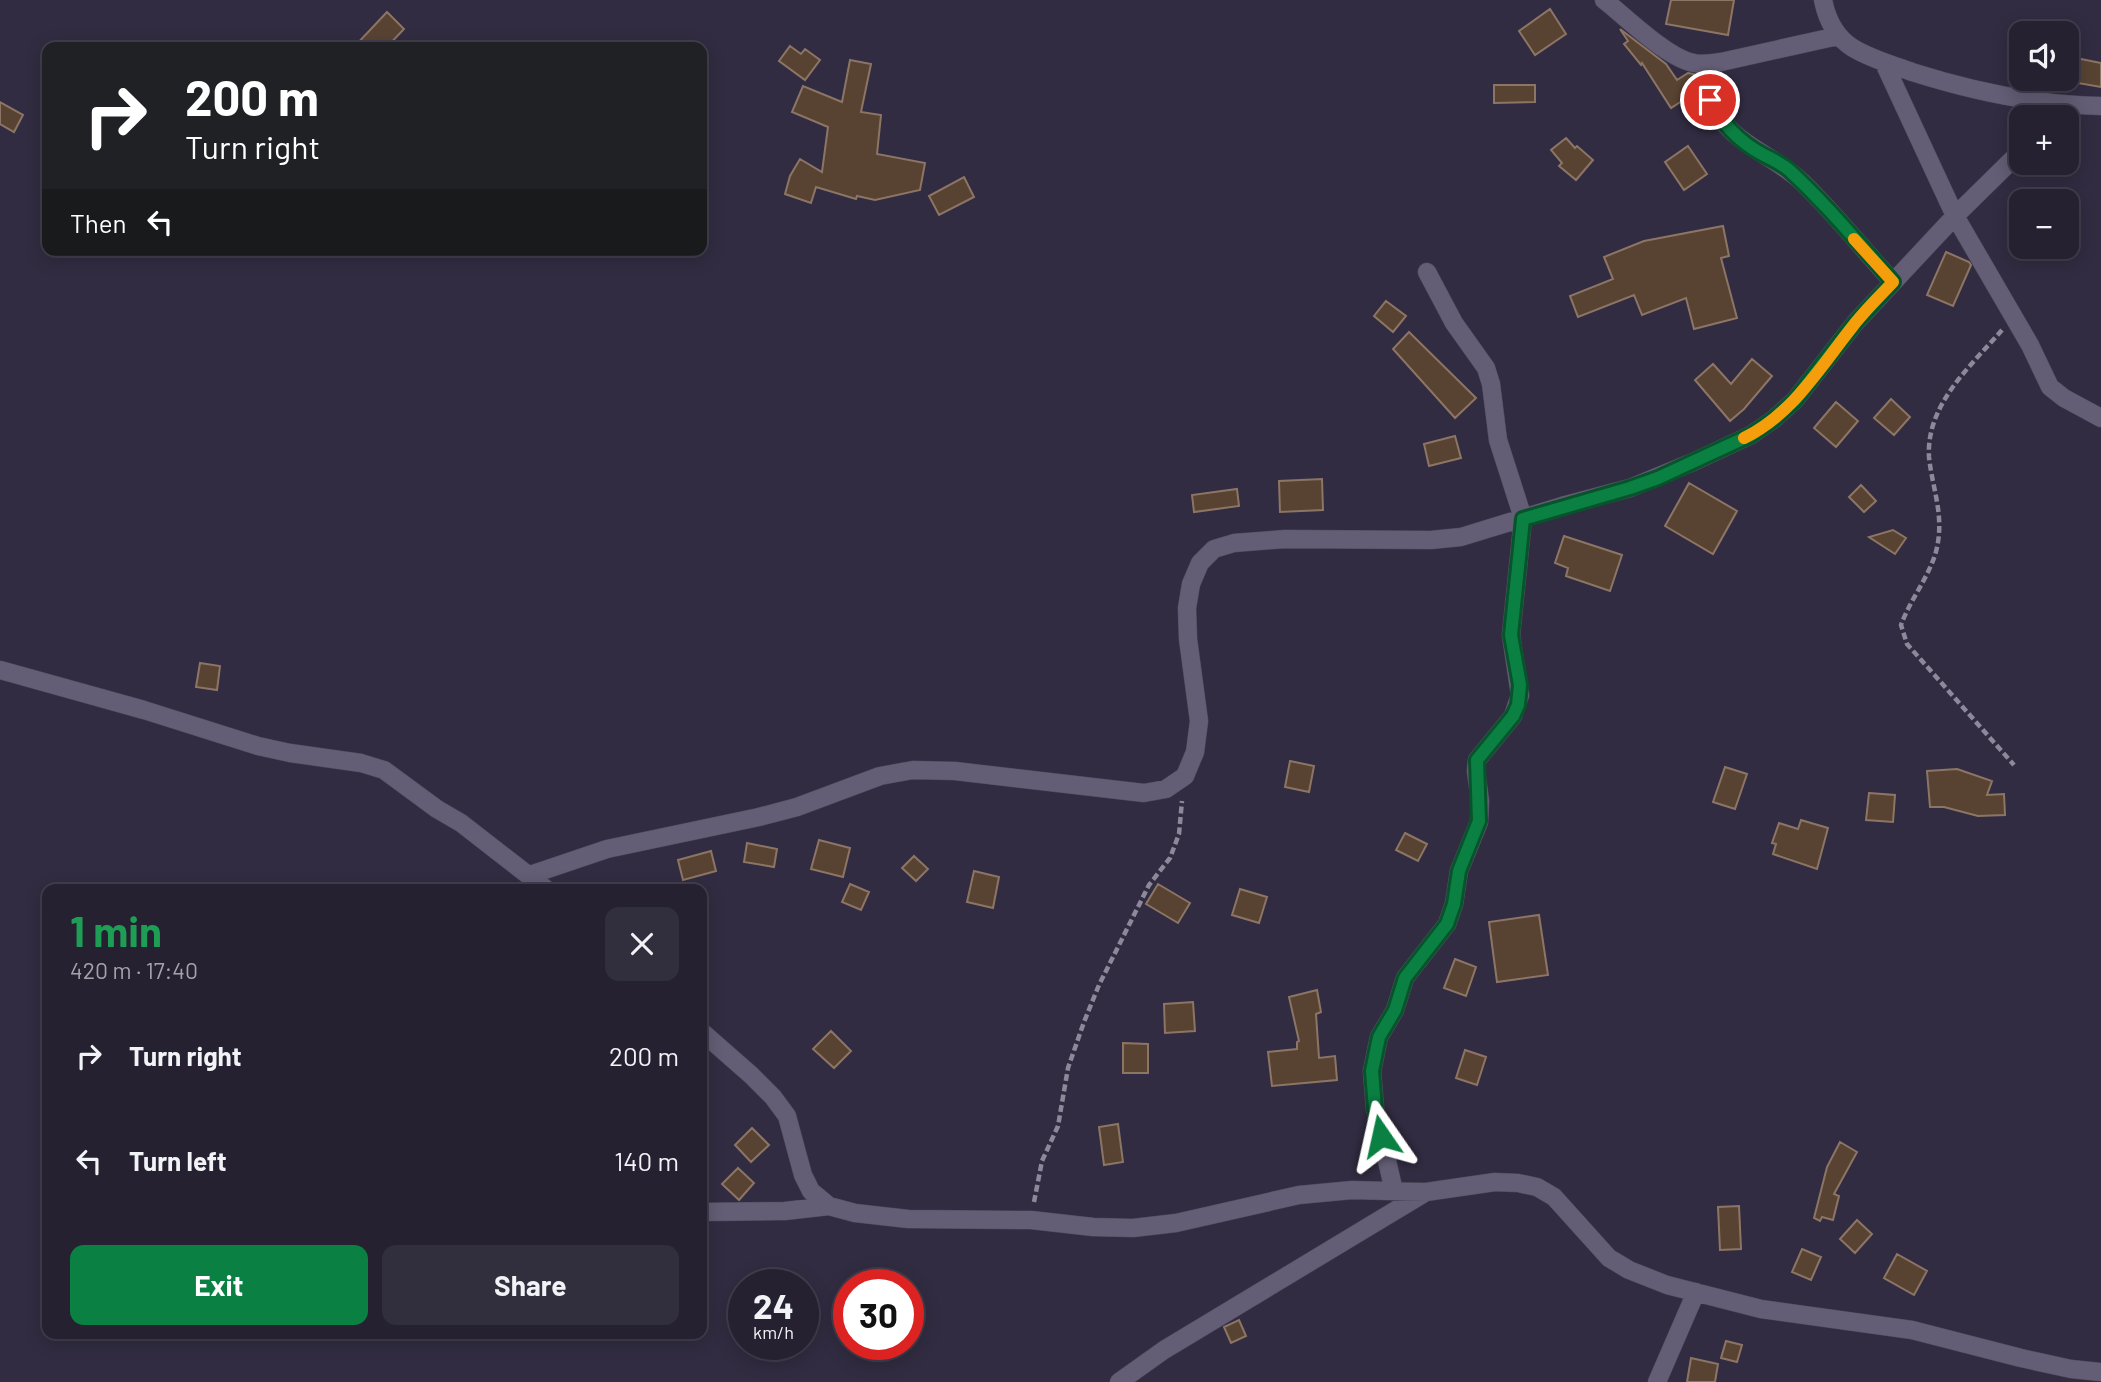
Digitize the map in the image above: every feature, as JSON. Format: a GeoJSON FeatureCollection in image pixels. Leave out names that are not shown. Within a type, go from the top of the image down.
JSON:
{"type":"FeatureCollection","features":[{"type":"Feature","properties":{"kind":"street"},"geometry":{"type":"LineString","coordinates":[[1604,0],[1675,57],[1691,63],[1703,64],[1838,36]]}},
{"type":"Feature","properties":{"kind":"street"},"geometry":{"type":"LineString","coordinates":[[1823,0],[1828,20],[1838,36],[1853,48],[1884,63],[1979,90],[2076,105]]}},
{"type":"Feature","properties":{"kind":"street"},"geometry":{"type":"LineString","coordinates":[[1884,63],[1955,216],[2013,316],[2050,387],[2064,398],[2101,418]]}},
{"type":"Feature","properties":{"kind":"street"},"geometry":{"type":"LineString","coordinates":[[1703,64],[1710,100],[1731,132],[1747,145],[1786,167],[1893,282]]}},
{"type":"Feature","properties":{"kind":"street"},"geometry":{"type":"LineString","coordinates":[[2079,105],[2101,106]]}},
{"type":"Feature","properties":{"kind":"street"},"geometry":{"type":"LineString","coordinates":[[530,875],[607,849],[797,807],[880,776],[913,770],[955,771],[1144,793],[1166,789],[1185,776],[1195,752],[1199,721],[1188,639],[1187,608],[1191,584],[1200,563],[1214,549],[1234,543],[1285,539],[1461,537],[1649,481],[1751,435],[1795,400],[1855,323],[2009,163]]}},
{"type":"Feature","properties":{"kind":"street"},"geometry":{"type":"LineString","coordinates":[[1394,1191],[1375,1109],[1372,1071],[1379,1037],[1395,1010],[1405,978],[1447,924],[1454,904],[1459,871],[1479,821],[1477,760],[1513,716],[1518,705],[1520,685],[1511,635],[1523,519],[1498,440],[1491,384],[1486,368],[1454,323],[1427,272]]}},
{"type":"Feature","properties":{"kind":"street"},"geometry":{"type":"LineString","coordinates":[[0,670],[144,710],[258,746],[361,762],[384,770],[461,823],[540,884]]}},
{"type":"Feature","properties":{"kind":"street"},"geometry":{"type":"LineString","coordinates":[[707,1036],[751,1075],[787,1116],[803,1175],[811,1191],[829,1206]]}},
{"type":"Feature","properties":{"kind":"street"},"geometry":{"type":"LineString","coordinates":[[707,1212],[785,1211],[829,1206],[855,1213],[908,1219],[1031,1220],[1093,1227],[1154,1227],[1299,1195],[1352,1190],[1426,1192],[1496,1182],[1537,1187],[1554,1197],[1609,1258],[1629,1270],[1667,1285],[1761,1309],[1935,1335],[2021,1359],[2101,1372]]}},
{"type":"Feature","properties":{"kind":"street"},"geometry":{"type":"LineString","coordinates":[[1119,1382],[1164,1350],[1426,1192]]}},
{"type":"Feature","properties":{"kind":"street"},"geometry":{"type":"LineString","coordinates":[[1657,1382],[1696,1292]]}},
{"type":"Feature","properties":{"kind":"path"},"geometry":{"type":"LineString","coordinates":[[2013,316],[1943,400],[1935,418],[1929,456],[1940,521],[1938,544],[1901,625],[1907,644],[2014,765]]}},
{"type":"Feature","properties":{"kind":"path"},"geometry":{"type":"LineString","coordinates":[[1031,1220],[1042,1161],[1058,1126],[1068,1068],[1099,985],[1149,885],[1170,858],[1179,834],[1185,776]]}},
{"type":"Feature","properties":{"kind":"building"},"geometry":{"type":"Polygon","coordinates":[[[1671,0],[1734,0],[1728,35],[1666,24],[1671,0]]]}},
{"type":"Feature","properties":{"kind":"building"},"geometry":{"type":"Polygon","coordinates":[[[1550,9],[1566,34],[1535,55],[1519,31],[1550,9]]]}},
{"type":"Feature","properties":{"kind":"building"},"geometry":{"type":"Polygon","coordinates":[[[387,12],[404,29],[392,42],[359,42],[387,12]]]}},
{"type":"Feature","properties":{"kind":"building"},"geometry":{"type":"Polygon","coordinates":[[[1620,29],[1666,64],[1677,80],[1688,73],[1694,74],[1697,91],[1671,108],[1642,63],[1641,65],[1624,44],[1628,41],[1620,29]]]}},
{"type":"Feature","properties":{"kind":"building"},"geometry":{"type":"Polygon","coordinates":[[[790,46],[801,54],[805,49],[820,60],[805,80],[779,61],[790,46]]]}},
{"type":"Feature","properties":{"kind":"building"},"geometry":{"type":"Polygon","coordinates":[[[2079,59],[2101,63],[2101,87],[2079,83],[2079,59]]]}},
{"type":"Feature","properties":{"kind":"building"},"geometry":{"type":"Polygon","coordinates":[[[850,60],[871,64],[861,112],[881,115],[877,154],[925,163],[920,190],[875,200],[857,196],[856,199],[816,187],[811,203],[785,194],[790,176],[800,159],[822,172],[828,127],[792,112],[803,86],[842,102],[850,60]]]}},
{"type":"Feature","properties":{"kind":"building"},"geometry":{"type":"Polygon","coordinates":[[[1494,85],[1535,85],[1535,102],[1494,103],[1494,85]]]}},
{"type":"Feature","properties":{"kind":"building"},"geometry":{"type":"Polygon","coordinates":[[[0,102],[23,115],[14,132],[0,124],[0,102]]]}},
{"type":"Feature","properties":{"kind":"building"},"geometry":{"type":"Polygon","coordinates":[[[1566,138],[1593,160],[1576,180],[1559,166],[1562,163],[1551,150],[1566,138]]]}},
{"type":"Feature","properties":{"kind":"building"},"geometry":{"type":"Polygon","coordinates":[[[1688,146],[1707,174],[1684,190],[1665,162],[1688,146]]]}},
{"type":"Feature","properties":{"kind":"building"},"geometry":{"type":"Polygon","coordinates":[[[964,177],[974,197],[939,215],[929,196],[964,177]]]}},
{"type":"Feature","properties":{"kind":"building"},"geometry":{"type":"Polygon","coordinates":[[[1723,226],[1729,256],[1721,258],[1737,318],[1694,329],[1686,298],[1642,315],[1634,295],[1578,317],[1570,296],[1613,279],[1604,257],[1644,241],[1723,226]]]}},
{"type":"Feature","properties":{"kind":"building"},"geometry":{"type":"Polygon","coordinates":[[[1946,252],[1971,265],[1953,306],[1927,295],[1946,252]]]}},
{"type":"Feature","properties":{"kind":"building"},"geometry":{"type":"Polygon","coordinates":[[[1386,301],[1406,316],[1393,332],[1374,316],[1386,301]]]}},
{"type":"Feature","properties":{"kind":"building"},"geometry":{"type":"Polygon","coordinates":[[[1409,332],[1476,398],[1455,418],[1393,349],[1409,332]]]}},
{"type":"Feature","properties":{"kind":"building"},"geometry":{"type":"Polygon","coordinates":[[[1752,359],[1772,376],[1730,421],[1695,380],[1713,364],[1731,384],[1752,359]]]}},
{"type":"Feature","properties":{"kind":"building"},"geometry":{"type":"Polygon","coordinates":[[[1891,399],[1910,417],[1894,435],[1874,418],[1891,399]]]}},
{"type":"Feature","properties":{"kind":"building"},"geometry":{"type":"Polygon","coordinates":[[[1836,402],[1858,421],[1836,447],[1814,428],[1836,402]]]}},
{"type":"Feature","properties":{"kind":"building"},"geometry":{"type":"Polygon","coordinates":[[[1455,436],[1461,458],[1429,466],[1424,444],[1455,436]]]}},
{"type":"Feature","properties":{"kind":"building"},"geometry":{"type":"Polygon","coordinates":[[[1322,479],[1323,510],[1280,512],[1279,481],[1322,479]]]}},
{"type":"Feature","properties":{"kind":"building"},"geometry":{"type":"Polygon","coordinates":[[[1689,483],[1737,511],[1713,554],[1665,526],[1689,483]]]}},
{"type":"Feature","properties":{"kind":"building"},"geometry":{"type":"Polygon","coordinates":[[[1861,485],[1876,501],[1864,512],[1849,497],[1861,485]]]}},
{"type":"Feature","properties":{"kind":"building"},"geometry":{"type":"Polygon","coordinates":[[[1237,489],[1239,506],[1194,512],[1192,495],[1237,489]]]}},
{"type":"Feature","properties":{"kind":"building"},"geometry":{"type":"Polygon","coordinates":[[[1893,530],[1906,538],[1895,554],[1869,537],[1893,530]]]}},
{"type":"Feature","properties":{"kind":"building"},"geometry":{"type":"Polygon","coordinates":[[[1564,536],[1622,555],[1610,591],[1566,576],[1568,568],[1555,563],[1564,536]]]}},
{"type":"Feature","properties":{"kind":"building"},"geometry":{"type":"Polygon","coordinates":[[[200,663],[220,666],[217,690],[196,687],[200,663]]]}},
{"type":"Feature","properties":{"kind":"building"},"geometry":{"type":"Polygon","coordinates":[[[1290,761],[1314,766],[1309,792],[1285,787],[1290,761]]]}},
{"type":"Feature","properties":{"kind":"building"},"geometry":{"type":"Polygon","coordinates":[[[1725,767],[1747,774],[1735,809],[1713,802],[1725,767]]]}},
{"type":"Feature","properties":{"kind":"building"},"geometry":{"type":"Polygon","coordinates":[[[1957,769],[1992,781],[1987,795],[2004,794],[2005,815],[1978,816],[1944,807],[1930,807],[1927,771],[1957,769]]]}},
{"type":"Feature","properties":{"kind":"building"},"geometry":{"type":"Polygon","coordinates":[[[1869,793],[1895,795],[1893,822],[1866,820],[1869,793]]]}},
{"type":"Feature","properties":{"kind":"building"},"geometry":{"type":"Polygon","coordinates":[[[1801,820],[1828,828],[1817,869],[1773,854],[1776,844],[1772,843],[1779,823],[1798,829],[1801,820]]]}},
{"type":"Feature","properties":{"kind":"building"},"geometry":{"type":"Polygon","coordinates":[[[1405,833],[1427,844],[1418,861],[1396,850],[1405,833]]]}},
{"type":"Feature","properties":{"kind":"building"},"geometry":{"type":"Polygon","coordinates":[[[819,840],[850,848],[843,877],[811,869],[819,840]]]}},
{"type":"Feature","properties":{"kind":"building"},"geometry":{"type":"Polygon","coordinates":[[[747,843],[777,849],[774,867],[744,862],[747,843]]]}},
{"type":"Feature","properties":{"kind":"building"},"geometry":{"type":"Polygon","coordinates":[[[711,851],[716,871],[683,880],[678,860],[711,851]]]}},
{"type":"Feature","properties":{"kind":"building"},"geometry":{"type":"Polygon","coordinates":[[[914,856],[928,869],[916,881],[902,868],[914,856]]]}},
{"type":"Feature","properties":{"kind":"building"},"geometry":{"type":"Polygon","coordinates":[[[974,871],[999,877],[993,908],[967,902],[974,871]]]}},
{"type":"Feature","properties":{"kind":"building"},"geometry":{"type":"Polygon","coordinates":[[[850,884],[869,892],[861,910],[842,902],[850,884]]]}},
{"type":"Feature","properties":{"kind":"building"},"geometry":{"type":"Polygon","coordinates":[[[1158,884],[1190,903],[1178,923],[1146,904],[1158,884]]]}},
{"type":"Feature","properties":{"kind":"building"},"geometry":{"type":"Polygon","coordinates":[[[1240,889],[1267,897],[1259,923],[1232,915],[1240,889]]]}},
{"type":"Feature","properties":{"kind":"building"},"geometry":{"type":"Polygon","coordinates":[[[1539,915],[1548,975],[1497,982],[1489,922],[1539,915]]]}},
{"type":"Feature","properties":{"kind":"building"},"geometry":{"type":"Polygon","coordinates":[[[1455,959],[1476,967],[1466,996],[1444,988],[1455,959]]]}},
{"type":"Feature","properties":{"kind":"building"},"geometry":{"type":"Polygon","coordinates":[[[1317,990],[1321,1012],[1316,1014],[1319,1058],[1335,1056],[1337,1080],[1272,1086],[1268,1052],[1297,1049],[1299,1041],[1289,997],[1317,990]]]}},
{"type":"Feature","properties":{"kind":"building"},"geometry":{"type":"Polygon","coordinates":[[[1193,1002],[1195,1031],[1165,1033],[1164,1004],[1193,1002]]]}},
{"type":"Feature","properties":{"kind":"building"},"geometry":{"type":"Polygon","coordinates":[[[831,1031],[851,1051],[834,1068],[813,1049],[831,1031]]]}},
{"type":"Feature","properties":{"kind":"building"},"geometry":{"type":"Polygon","coordinates":[[[1123,1043],[1148,1044],[1148,1073],[1123,1073],[1123,1043]]]}},
{"type":"Feature","properties":{"kind":"building"},"geometry":{"type":"Polygon","coordinates":[[[1465,1050],[1486,1057],[1477,1085],[1456,1078],[1465,1050]]]}},
{"type":"Feature","properties":{"kind":"building"},"geometry":{"type":"Polygon","coordinates":[[[1118,1124],[1123,1162],[1104,1165],[1099,1127],[1118,1124]]]}},
{"type":"Feature","properties":{"kind":"building"},"geometry":{"type":"Polygon","coordinates":[[[752,1128],[769,1145],[751,1162],[735,1145],[752,1128]]]}},
{"type":"Feature","properties":{"kind":"building"},"geometry":{"type":"Polygon","coordinates":[[[1840,1142],[1857,1152],[1834,1194],[1839,1196],[1833,1220],[1822,1217],[1820,1221],[1814,1218],[1827,1167],[1840,1142]]]}},
{"type":"Feature","properties":{"kind":"building"},"geometry":{"type":"Polygon","coordinates":[[[738,1168],[754,1183],[739,1200],[722,1184],[738,1168]]]}},
{"type":"Feature","properties":{"kind":"building"},"geometry":{"type":"Polygon","coordinates":[[[1739,1206],[1741,1249],[1720,1250],[1718,1207],[1739,1206]]]}},
{"type":"Feature","properties":{"kind":"building"},"geometry":{"type":"Polygon","coordinates":[[[1857,1220],[1872,1234],[1855,1253],[1840,1239],[1857,1220]]]}},
{"type":"Feature","properties":{"kind":"building"},"geometry":{"type":"Polygon","coordinates":[[[1802,1249],[1821,1257],[1811,1280],[1792,1272],[1802,1249]]]}},
{"type":"Feature","properties":{"kind":"building"},"geometry":{"type":"Polygon","coordinates":[[[1897,1254],[1927,1271],[1914,1295],[1884,1278],[1897,1254]]]}},
{"type":"Feature","properties":{"kind":"building"},"geometry":{"type":"Polygon","coordinates":[[[1239,1320],[1246,1336],[1231,1343],[1224,1327],[1239,1320]]]}},
{"type":"Feature","properties":{"kind":"building"},"geometry":{"type":"Polygon","coordinates":[[[1726,1341],[1742,1345],[1737,1362],[1721,1358],[1726,1341]]]}},
{"type":"Feature","properties":{"kind":"building"},"geometry":{"type":"Polygon","coordinates":[[[1691,1358],[1718,1364],[1715,1382],[1687,1382],[1691,1358]]]}},
{"type":"Feature","properties":{"kind":"slow traffic"},"geometry":{"type":"LineString","coordinates":[[1744,438],[1774,419],[1795,400],[1855,323],[1893,282],[1854,239]]}},
{"type":"Feature","properties":{"kind":"route"},"geometry":{"type":"LineString","coordinates":[[1381,1136],[1375,1109],[1372,1071],[1379,1037],[1395,1010],[1405,978],[1447,924],[1454,904],[1459,871],[1479,821],[1477,760],[1513,716],[1518,705],[1520,685],[1511,635],[1523,519],[1658,478],[1751,435],[1795,400],[1855,323],[1893,282],[1786,167],[1747,145],[1731,132],[1710,100]]}}]}
